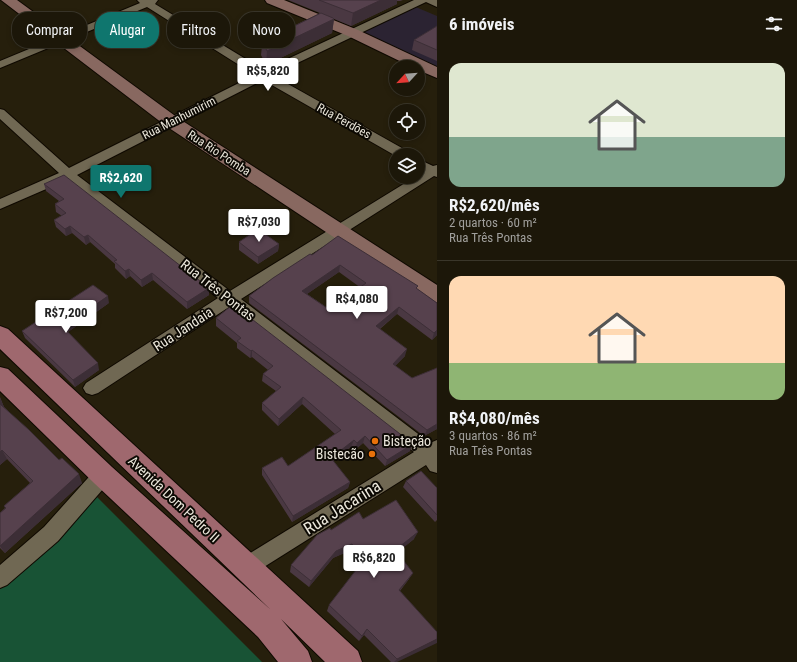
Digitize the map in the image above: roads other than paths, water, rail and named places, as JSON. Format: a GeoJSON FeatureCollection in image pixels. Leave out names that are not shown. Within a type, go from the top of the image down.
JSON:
{"type":"FeatureCollection","features":[{"type":"Feature","properties":{"kind":"main road","name":"Rua Rio Pomba"},"geometry":{"type":"LineString","coordinates":[[8,0],[24,12]]}},
{"type":"Feature","properties":{"kind":"main road"},"geometry":{"type":"LineString","coordinates":[[272,0],[353,34],[437,73]]}},
{"type":"Feature","properties":{"kind":"main road","name":"Rua Rio Pomba"},"geometry":{"type":"LineString","coordinates":[[73,48],[172,122],[437,295]]}},
{"type":"Feature","properties":{"kind":"main road","name":"Avenida Dom Pedro II"},"geometry":{"type":"LineString","coordinates":[[0,335],[347,662]]}},
{"type":"Feature","properties":{"kind":"main road"},"geometry":{"type":"LineString","coordinates":[[0,376],[103,475],[268,627],[297,662]]}},
{"type":"Feature","properties":{"kind":"street","name":"Rua Manhumirim"},"geometry":{"type":"LineString","coordinates":[[0,204],[68,174],[262,76],[422,0]]}},
{"type":"Feature","properties":{"kind":"street"},"geometry":{"type":"LineString","coordinates":[[429,0],[437,4]]}},
{"type":"Feature","properties":{"kind":"street"},"geometry":{"type":"LineString","coordinates":[[87,29],[148,1]]}},
{"type":"Feature","properties":{"kind":"street","name":"Rua Perdões"},"geometry":{"type":"LineString","coordinates":[[148,1],[262,76],[391,148]]}},
{"type":"Feature","properties":{"kind":"street"},"geometry":{"type":"LineString","coordinates":[[0,65],[42,48]]}},
{"type":"Feature","properties":{"kind":"street","name":"Rua Três Pontas"},"geometry":{"type":"LineString","coordinates":[[0,113],[68,174],[229,300],[434,455]]}},
{"type":"Feature","properties":{"kind":"street"},"geometry":{"type":"LineString","coordinates":[[425,166],[436,171]]}},
{"type":"Feature","properties":{"kind":"street","name":"Rua Jandaia"},"geometry":{"type":"LineString","coordinates":[[92,388],[338,230],[436,171]]}},
{"type":"Feature","properties":{"kind":"street","name":"Rua Jacarina"},"geometry":{"type":"LineString","coordinates":[[246,567],[434,455]]}},
{"type":"Feature","properties":{"kind":"street"},"geometry":{"type":"LineString","coordinates":[[2,574],[51,534],[103,475]]}},
{"type":"Feature","properties":{"kind":"place","name":"Bisteção"},"geometry":{"type":"Point","coordinates":[375,441]}},
{"type":"Feature","properties":{"kind":"place","name":"Bistecão"},"geometry":{"type":"Point","coordinates":[372,454]}}]}
